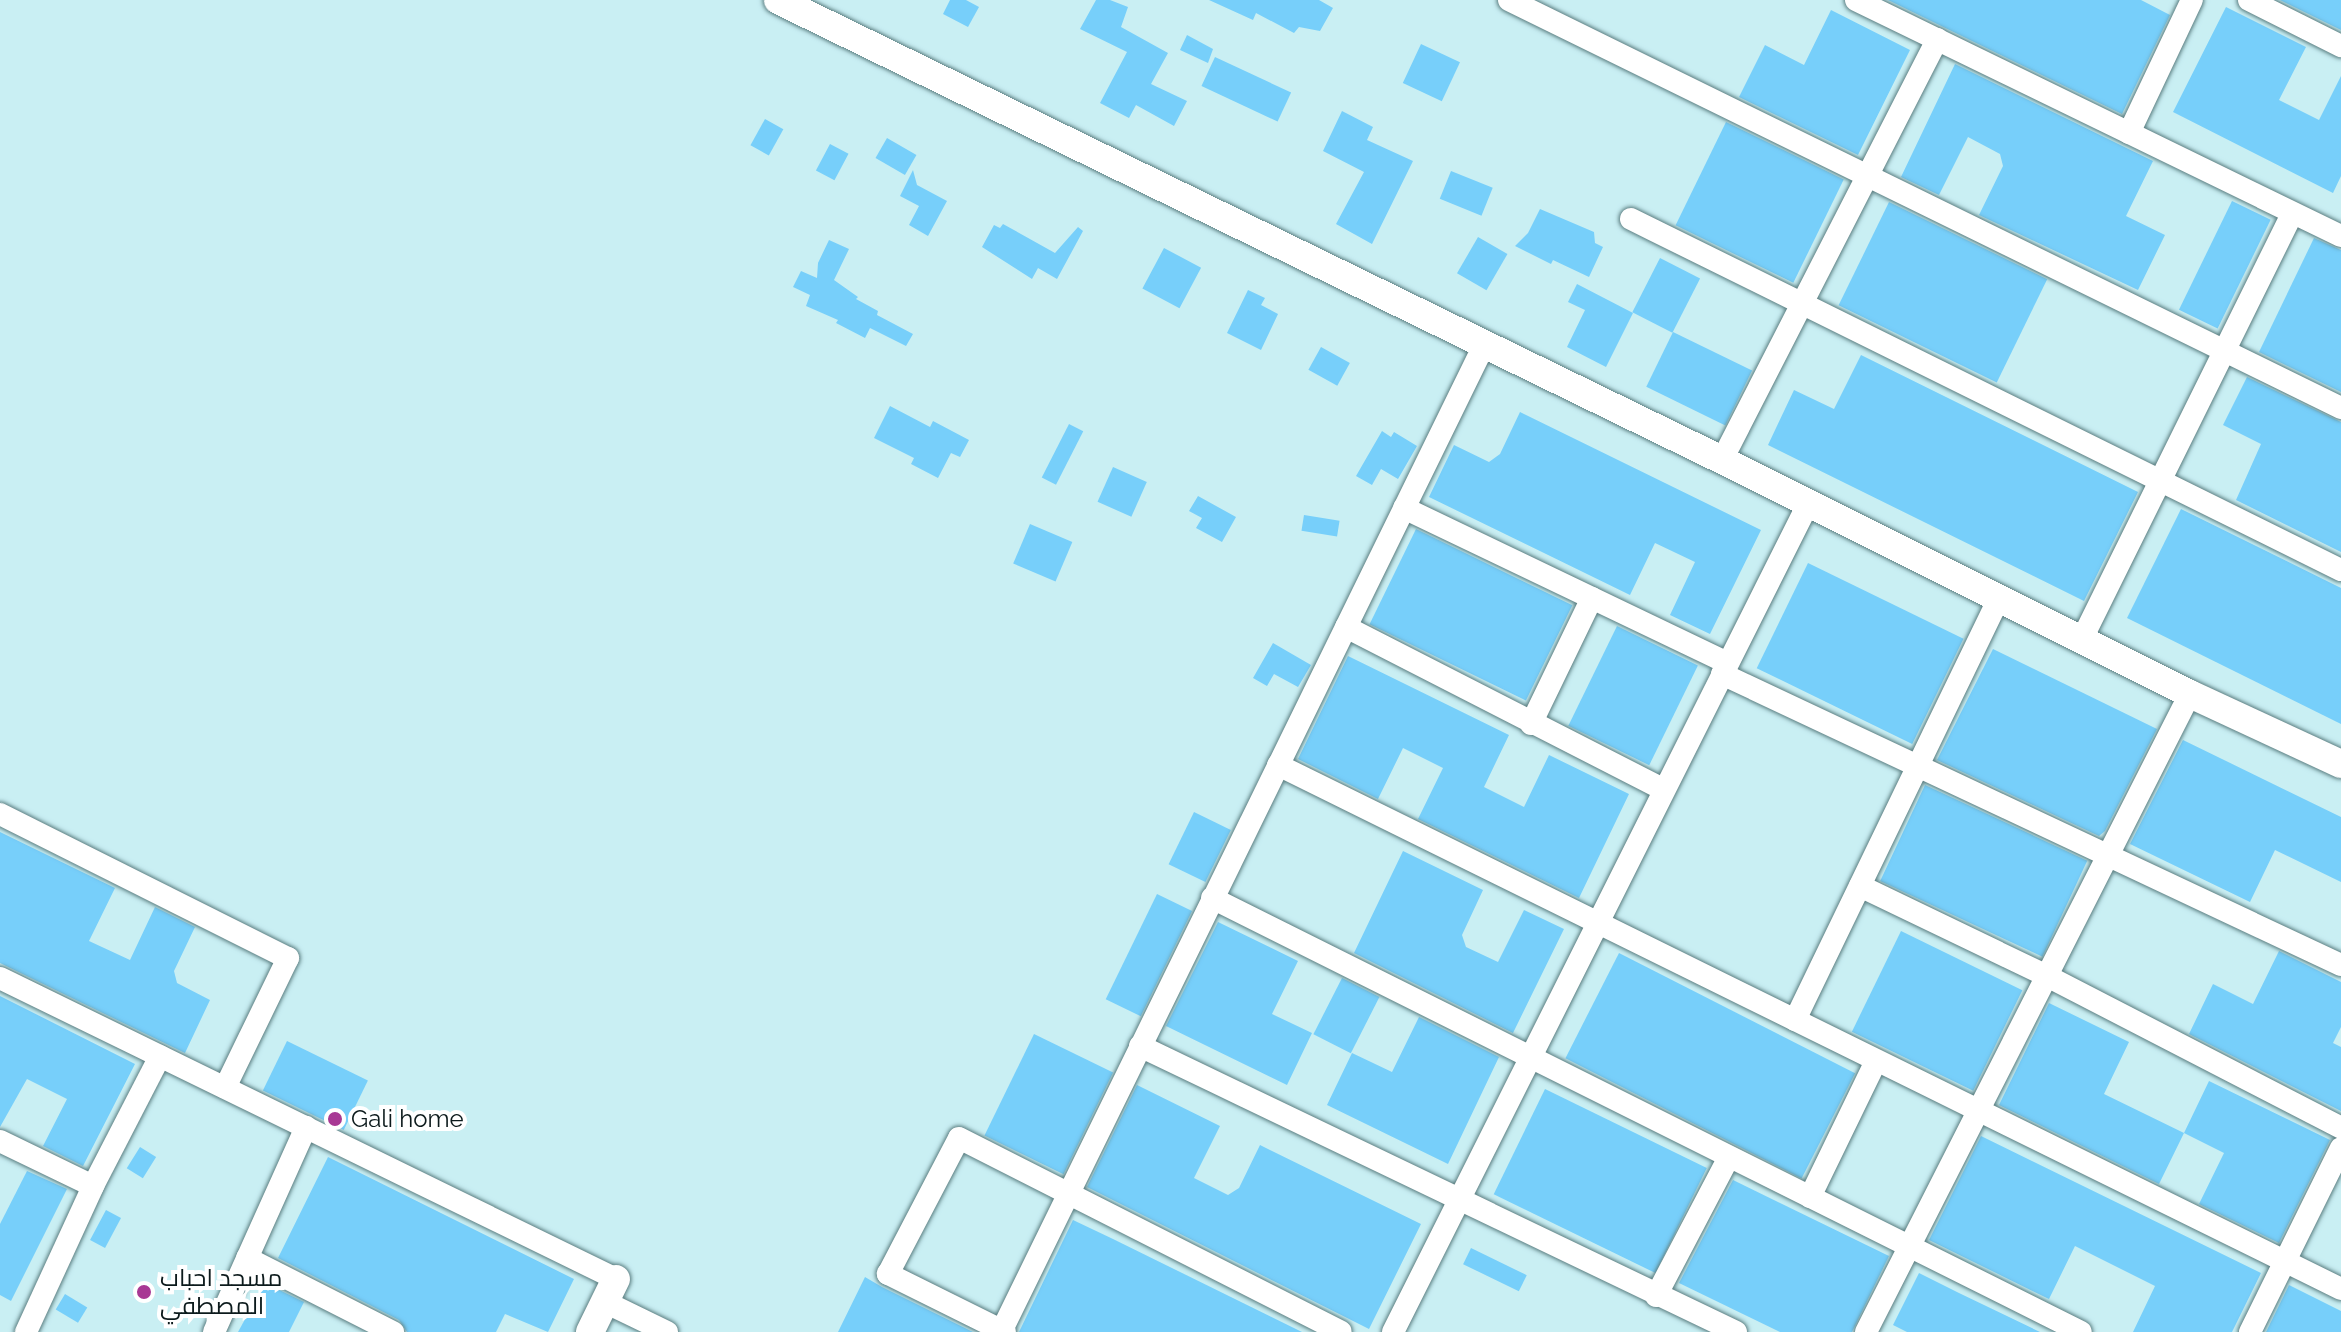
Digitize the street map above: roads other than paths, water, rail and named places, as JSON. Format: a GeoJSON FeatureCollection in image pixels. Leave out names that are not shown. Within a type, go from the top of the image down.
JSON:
{"type":"FeatureCollection","features":[{"type":"Feature","properties":{"kind":"street"},"geometry":{"type":"LineString","coordinates":[[778,0],[1722,460],[2190,694],[2341,764]]}},
{"type":"Feature","properties":{"kind":"street"},"geometry":{"type":"LineString","coordinates":[[1509,0],[2341,408]]}},
{"type":"Feature","properties":{"kind":"street"},"geometry":{"type":"LineString","coordinates":[[1856,0],[2341,236]]}},
{"type":"Feature","properties":{"kind":"street"},"geometry":{"type":"LineString","coordinates":[[2249,0],[2341,46]]}},
{"type":"Feature","properties":{"kind":"street"},"geometry":{"type":"LineString","coordinates":[[2129,133],[2187,2]]}},
{"type":"Feature","properties":{"kind":"street"},"geometry":{"type":"LineString","coordinates":[[1722,460],[1799,303],[1869,176],[1937,39]]}},
{"type":"Feature","properties":{"kind":"street"},"geometry":{"type":"LineString","coordinates":[[2082,639],[2162,483],[2293,213]]}},
{"type":"Feature","properties":{"kind":"street"},"geometry":{"type":"LineString","coordinates":[[1631,219],[2341,570]]}},
{"type":"Feature","properties":{"kind":"street"},"geometry":{"type":"LineString","coordinates":[[1341,1332],[1066,1193],[959,1138],[888,1274],[1002,1331],[1066,1193],[1484,345]]}},
{"type":"Feature","properties":{"kind":"street"},"geometry":{"type":"LineString","coordinates":[[1393,1332],[1808,504]]}},
{"type":"Feature","properties":{"kind":"street"},"geometry":{"type":"LineString","coordinates":[[1404,508],[1592,598],[1918,766],[2341,965]]}},
{"type":"Feature","properties":{"kind":"street"},"geometry":{"type":"LineString","coordinates":[[1531,724],[1592,598]]}},
{"type":"Feature","properties":{"kind":"street"},"geometry":{"type":"LineString","coordinates":[[1795,1020],[1999,598]]}},
{"type":"Feature","properties":{"kind":"street"},"geometry":{"type":"LineString","coordinates":[[1346,627],[1664,790]]}},
{"type":"Feature","properties":{"kind":"street"},"geometry":{"type":"LineString","coordinates":[[1866,1332],[2190,694]]}},
{"type":"Feature","properties":{"kind":"street"},"geometry":{"type":"LineString","coordinates":[[1278,765],[2341,1289]]}},
{"type":"Feature","properties":{"kind":"street"},"geometry":{"type":"LineString","coordinates":[[0,814],[288,958],[225,1088]]}},
{"type":"Feature","properties":{"kind":"street"},"geometry":{"type":"LineString","coordinates":[[1860,886],[2047,976],[2341,1128]]}},
{"type":"Feature","properties":{"kind":"street"},"geometry":{"type":"LineString","coordinates":[[1212,898],[2081,1332]]}},
{"type":"Feature","properties":{"kind":"street"},"geometry":{"type":"LineString","coordinates":[[0,978],[306,1127],[611,1291],[667,1332]]}},
{"type":"Feature","properties":{"kind":"street"},"geometry":{"type":"LineString","coordinates":[[1140,1046],[1736,1332]]}},
{"type":"Feature","properties":{"kind":"street"},"geometry":{"type":"LineString","coordinates":[[26,1332],[93,1186],[160,1056]]}},
{"type":"Feature","properties":{"kind":"street"},"geometry":{"type":"LineString","coordinates":[[1810,1197],[1876,1061]]}},
{"type":"Feature","properties":{"kind":"street"},"geometry":{"type":"LineString","coordinates":[[214,1332],[306,1127]]}},
{"type":"Feature","properties":{"kind":"street"},"geometry":{"type":"LineString","coordinates":[[0,1141],[93,1186]]}},
{"type":"Feature","properties":{"kind":"street"},"geometry":{"type":"LineString","coordinates":[[2250,1332],[2341,1148]]}},
{"type":"Feature","properties":{"kind":"street"},"geometry":{"type":"LineString","coordinates":[[1656,1296],[1729,1157]]}},
{"type":"Feature","properties":{"kind":"street"},"geometry":{"type":"LineString","coordinates":[[247,1258],[393,1332]]}},
{"type":"Feature","properties":{"kind":"street"},"geometry":{"type":"LineString","coordinates":[[590,1332],[611,1291]]}},
{"type":"Feature","properties":{"kind":"place","name":"Gali home"},"geometry":{"type":"Point","coordinates":[335,1119]}},
{"type":"Feature","properties":{"kind":"place","name":"مسجد احباب المصطفي"},"geometry":{"type":"Point","coordinates":[144,1292]}}]}
